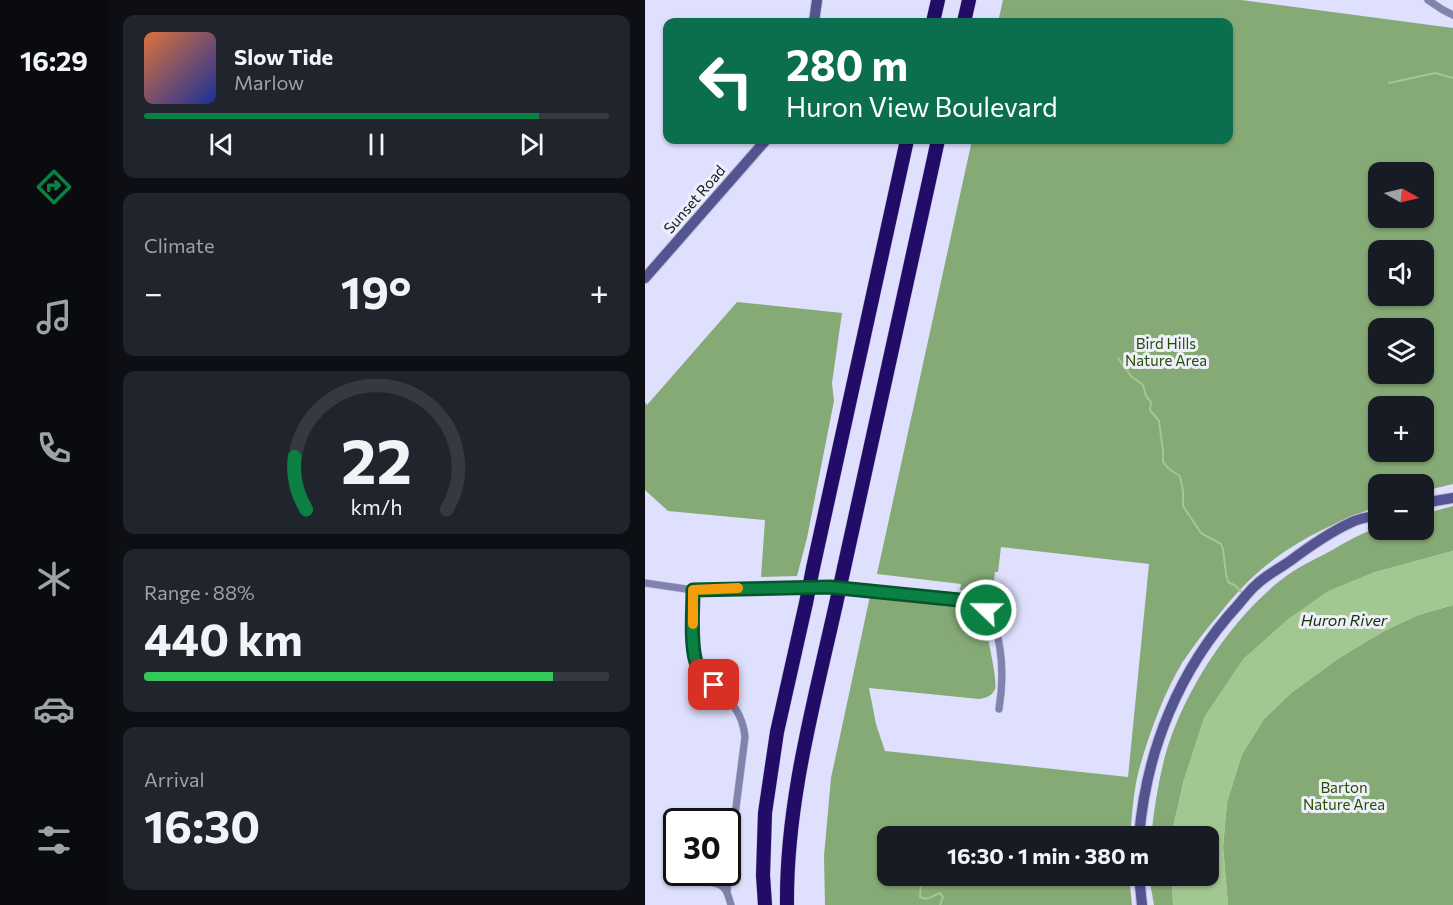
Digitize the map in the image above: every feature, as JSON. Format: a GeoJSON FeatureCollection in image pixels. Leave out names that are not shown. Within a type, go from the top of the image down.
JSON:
{"type":"FeatureCollection","features":[{"type":"Feature","properties":{"kind":"highway"},"geometry":{"type":"LineString","coordinates":[[934,18],[938,0]]}},
{"type":"Feature","properties":{"kind":"highway"},"geometry":{"type":"LineString","coordinates":[[965,18],[969,0]]}},
{"type":"Feature","properties":{"kind":"highway"},"geometry":{"type":"LineString","coordinates":[[765,905],[763,875],[765,813],[777,732],[906,144]]}},
{"type":"Feature","properties":{"kind":"highway"},"geometry":{"type":"LineString","coordinates":[[787,905],[790,831],[799,773],[937,144]]}},
{"type":"Feature","properties":{"kind":"street"},"geometry":{"type":"LineString","coordinates":[[815,18],[817,0]]}},
{"type":"Feature","properties":{"kind":"street"},"geometry":{"type":"LineString","coordinates":[[1428,0],[1453,15]]}},
{"type":"Feature","properties":{"kind":"street","name":"Sunset Road"},"geometry":{"type":"LineString","coordinates":[[645,278],[762,144]]}},
{"type":"Feature","properties":{"kind":"street"},"geometry":{"type":"LineString","coordinates":[[1434,501],[1453,498]]}},
{"type":"Feature","properties":{"kind":"street"},"geometry":{"type":"LineString","coordinates":[[1141,826],[1153,756],[1182,684],[1203,647],[1257,584],[1316,542],[1354,521],[1368,517]]}},
{"type":"Feature","properties":{"kind":"street"},"geometry":{"type":"LineString","coordinates":[[645,583],[693,590],[830,587],[977,603],[986,610],[995,628],[1003,665],[999,709]]}},
{"type":"Feature","properties":{"kind":"street"},"geometry":{"type":"LineString","coordinates":[[693,590],[693,634],[696,662],[702,674],[733,704],[744,726],[745,737],[729,862],[727,892],[731,905]]}},
{"type":"Feature","properties":{"kind":"street"},"geometry":{"type":"LineString","coordinates":[[721,886],[727,892]]}},
{"type":"Feature","properties":{"kind":"street"},"geometry":{"type":"LineString","coordinates":[[1140,886],[1142,905]]}},
{"type":"Feature","properties":{"kind":"green space","name":"Bird Hills Nature Area"},"geometry":{"type":"Polygon","coordinates":[[[1003,0],[1241,0],[1453,28],[1453,484],[1434,489],[1434,474],[1368,474],[1368,510],[1297,543],[1266,566],[1239,591],[1182,663],[1162,704],[1137,778],[1131,826],[877,826],[877,886],[1130,886],[1132,905],[825,905],[824,856],[831,778],[870,596],[971,607],[980,612],[983,616],[995,676],[994,691],[989,696],[979,699],[869,688],[876,724],[885,751],[1128,777],[1149,564],[1001,547],[998,572],[995,572],[992,593],[960,590],[961,584],[877,574],[971,144],[1233,144],[1233,18],[999,18],[1003,0]]]}},
{"type":"Feature","properties":{"kind":"green space"},"geometry":{"type":"Polygon","coordinates":[[[737,302],[842,313],[832,383],[834,401],[807,538],[797,576],[761,577],[765,520],[668,511],[645,490],[645,402],[647,405],[737,302]]]}},
{"type":"Feature","properties":{"kind":"green space"},"geometry":{"type":"Polygon","coordinates":[[[1453,506],[1453,551],[1372,573],[1184,779],[1173,826],[1152,826],[1165,756],[1184,706],[1213,655],[1249,610],[1289,574],[1366,532],[1368,532],[1368,540],[1434,540],[1434,511],[1453,506]]]}},
{"type":"Feature","properties":{"kind":"green space","name":"Barton Nature Area"},"geometry":{"type":"Polygon","coordinates":[[[1453,605],[1453,905],[1228,905],[1223,847],[1227,802],[1242,754],[1264,719],[1291,693],[1339,658],[1384,631],[1418,615],[1453,605]]]}},
{"type":"Feature","properties":{"kind":"green space"},"geometry":{"type":"Polygon","coordinates":[[[1151,886],[1172,886],[1173,905],[1154,905],[1151,886]]]}},
{"type":"Feature","properties":{"kind":"water","name":"Huron River"},"geometry":{"type":"Polygon","coordinates":[[[1453,551],[1453,605],[1418,615],[1384,631],[1339,658],[1291,693],[1264,719],[1242,754],[1227,802],[1223,847],[1228,905],[1173,905],[1172,886],[1219,886],[1219,826],[1173,826],[1184,779],[1204,717],[1243,659],[1288,619],[1328,591],[1372,573],[1453,551]]]}},
{"type":"Feature","properties":{"kind":"waterway"},"geometry":{"type":"LineString","coordinates":[[1389,83],[1435,73],[1453,78]]}},
{"type":"Feature","properties":{"kind":"waterway"},"geometry":{"type":"LineString","coordinates":[[1118,358],[1131,376],[1143,385],[1146,396],[1151,402],[1150,410],[1159,421],[1163,462],[1180,476],[1183,506],[1201,533],[1221,544],[1228,582],[1241,592]]}},
{"type":"Feature","properties":{"kind":"waterway"},"geometry":{"type":"LineString","coordinates":[[921,886],[920,897],[928,898],[940,893],[943,897],[940,905]]}},
{"type":"Feature","properties":{"kind":"slow traffic"},"geometry":{"type":"LineString","coordinates":[[693,624],[693,590],[738,588]]}},
{"type":"Feature","properties":{"kind":"route"},"geometry":{"type":"LineString","coordinates":[[714,685],[702,674],[696,662],[693,590],[830,587],[969,601],[977,603],[986,610]]}}]}
